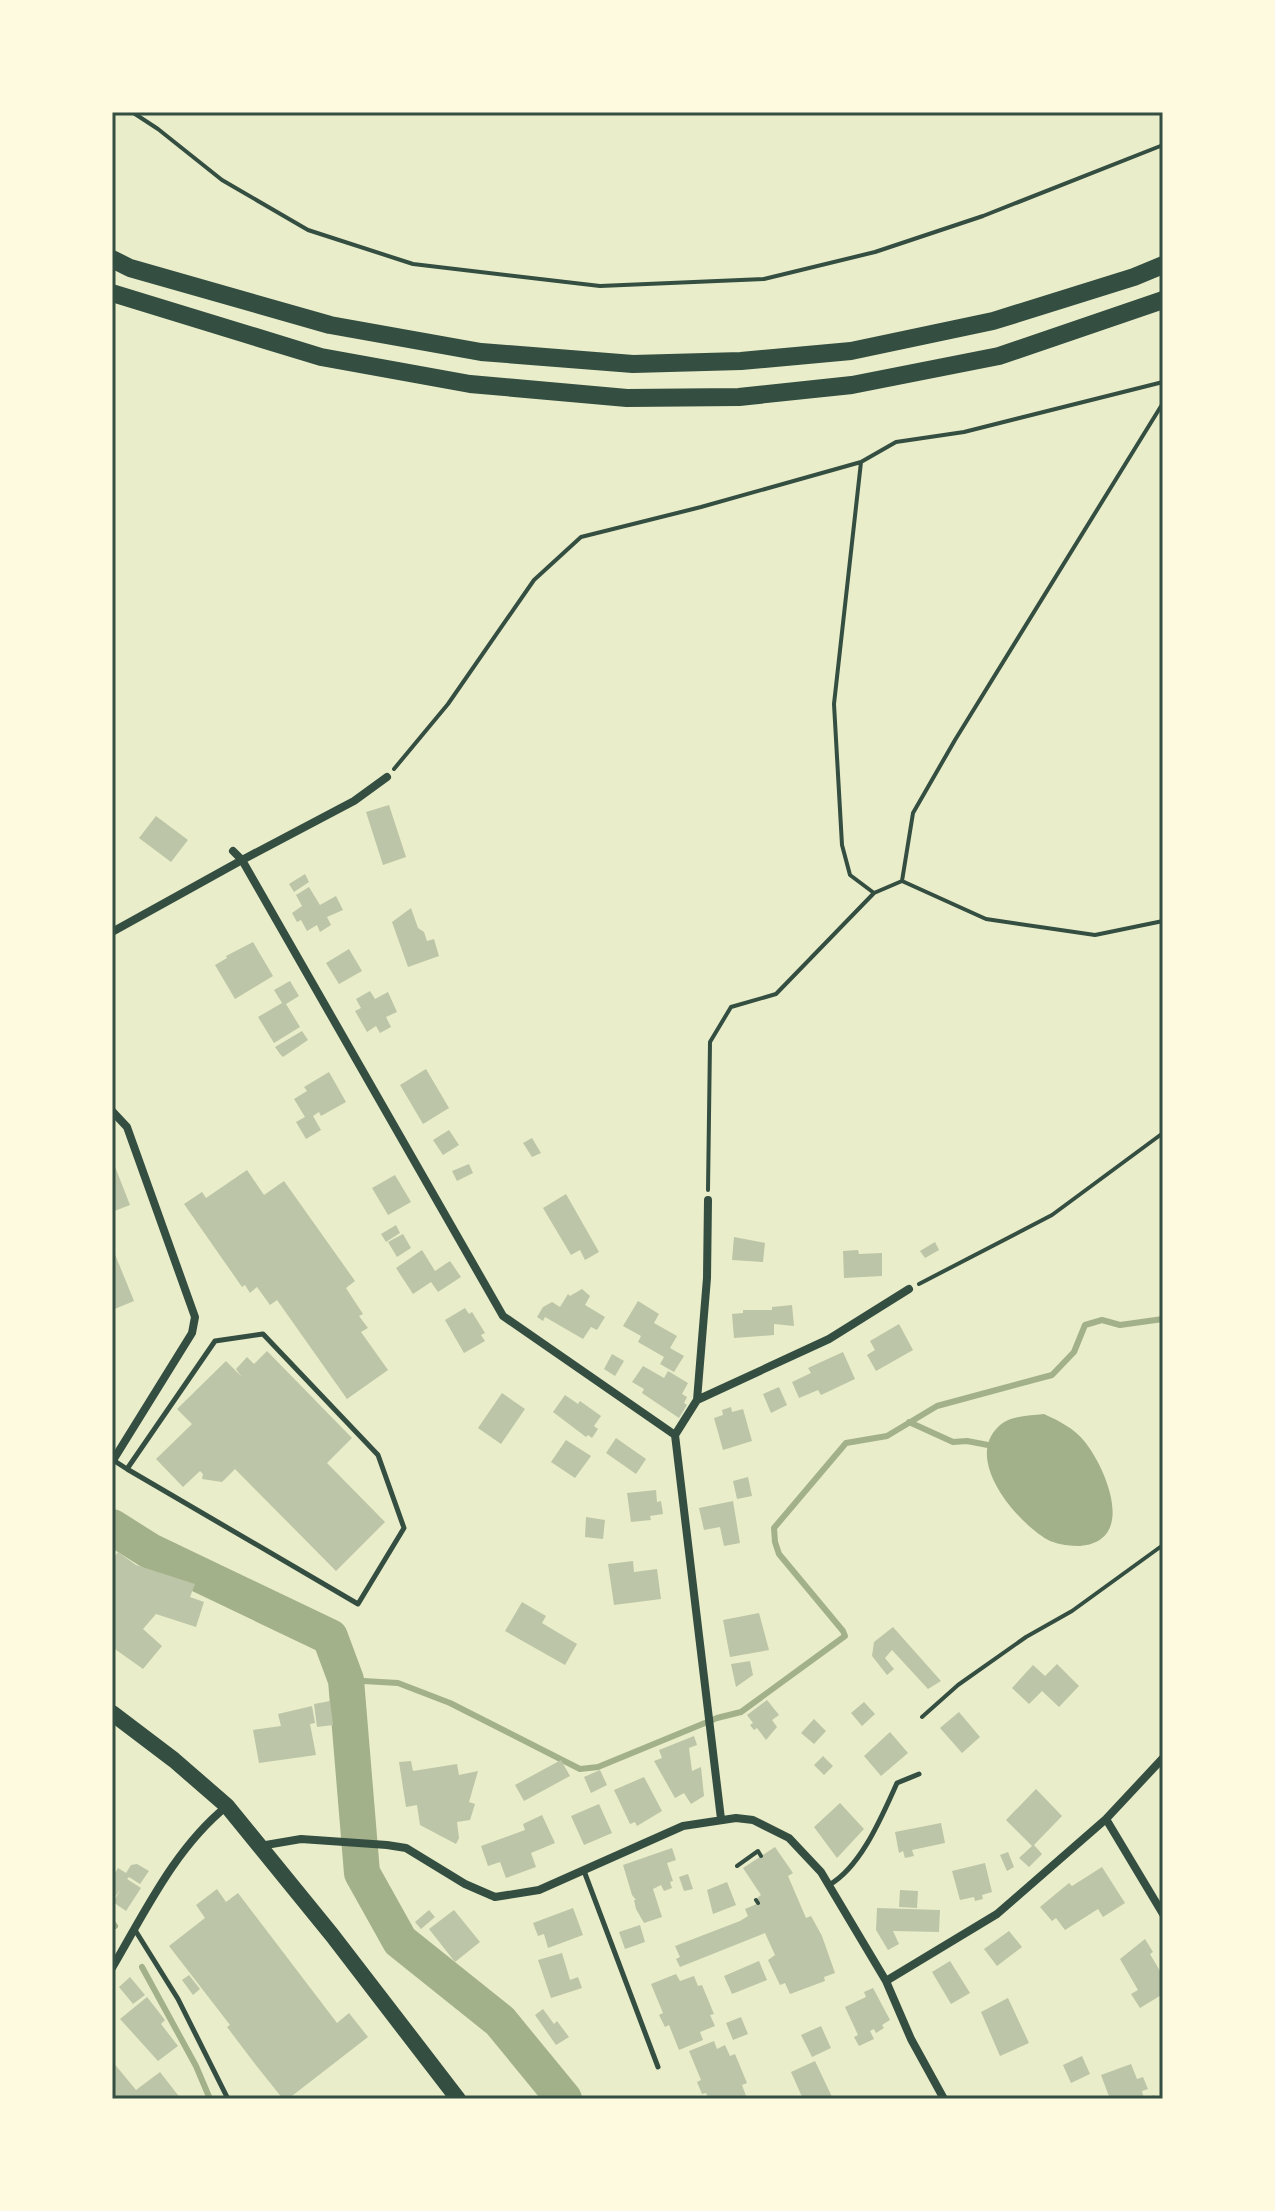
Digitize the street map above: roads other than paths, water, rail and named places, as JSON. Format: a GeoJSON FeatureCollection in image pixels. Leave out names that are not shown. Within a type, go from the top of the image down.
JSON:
{"type":"FeatureCollection","features":[{"type":"Feature","properties":{"kind":"highway"},"geometry":{"type":"LineString","coordinates":[[112,259],[130,268],[330,325],[481,352],[633,364],[741,361],[851,351],[993,321],[1163,265]]}},
{"type":"Feature","properties":{"kind":"highway"},"geometry":{"type":"LineString","coordinates":[[112,293],[321,357],[470,384],[627,398],[739,397],[852,385],[999,356],[1163,300]]}},
{"type":"Feature","properties":{"kind":"main road"},"geometry":{"type":"LineString","coordinates":[[113,1715],[174,1760],[227,1806],[458,2099]]}},
{"type":"Feature","properties":{"kind":"street"},"geometry":{"type":"LineString","coordinates":[[112,932],[354,801],[387,777]]}},
{"type":"Feature","properties":{"kind":"street"},"geometry":{"type":"LineString","coordinates":[[233,851],[242,860],[503,1316],[675,1435]]}},
{"type":"Feature","properties":{"kind":"street"},"geometry":{"type":"LineString","coordinates":[[112,1111],[127,1127],[195,1317],[192,1333],[113,1461]]}},
{"type":"Feature","properties":{"kind":"street"},"geometry":{"type":"LineString","coordinates":[[708,1200],[707,1278],[697,1400],[675,1435],[721,1819]]}},
{"type":"Feature","properties":{"kind":"street"},"geometry":{"type":"LineString","coordinates":[[697,1400],[829,1339],[909,1289]]}},
{"type":"Feature","properties":{"kind":"street"},"geometry":{"type":"LineString","coordinates":[[886,1981],[997,1914],[1106,1819],[1163,1758]]}},
{"type":"Feature","properties":{"kind":"street"},"geometry":{"type":"LineString","coordinates":[[112,1968],[187,1844],[227,1806]]}},
{"type":"Feature","properties":{"kind":"street"},"geometry":{"type":"LineString","coordinates":[[260,1846],[301,1839],[406,1848],[465,1884],[495,1897],[539,1890],[683,1826],[721,1819],[753,1820],[789,1838],[821,1872],[886,1981],[911,2039],[944,2099]]}},
{"type":"Feature","properties":{"kind":"street"},"geometry":{"type":"LineString","coordinates":[[1106,1819],[1163,1914]]}},
{"type":"Feature","properties":{"kind":"lane"},"geometry":{"type":"LineString","coordinates":[[113,1461],[358,1604],[404,1528],[378,1455],[263,1334],[215,1341],[127,1469]]}},
{"type":"Feature","properties":{"kind":"lane"},"geometry":{"type":"LineString","coordinates":[[829,1885],[842,1878],[871,1837],[897,1783],[919,1774]]}},
{"type":"Feature","properties":{"kind":"lane"},"geometry":{"type":"LineString","coordinates":[[584,1870],[658,2067]]}},
{"type":"Feature","properties":{"kind":"lane"},"geometry":{"type":"LineString","coordinates":[[135,1930],[178,1999],[228,2099]]}},
{"type":"Feature","properties":{"kind":"waterway"},"geometry":{"type":"LineString","coordinates":[[346,1680],[398,1683],[450,1703],[580,1769],[598,1767],[717,1718],[741,1712],[845,1636],[779,1554],[774,1528],[846,1443],[887,1436],[937,1406],[1052,1375],[1074,1352],[1085,1325],[1102,1320],[1120,1325],[1163,1319]]}},
{"type":"Feature","properties":{"kind":"waterway"},"geometry":{"type":"LineString","coordinates":[[909,1422],[953,1442],[988,1445]]}},
{"type":"Feature","properties":{"kind":"waterway"},"geometry":{"type":"LineString","coordinates":[[112,1527],[150,1551],[330,1637],[346,1680],[362,1873],[400,1941],[500,2021],[564,2099]]}},
{"type":"Feature","properties":{"kind":"waterway"},"geometry":{"type":"LineString","coordinates":[[112,1922],[115,1926]]}},
{"type":"Feature","properties":{"kind":"waterway"},"geometry":{"type":"LineString","coordinates":[[142,1967],[196,2066],[210,2099]]}}]}
